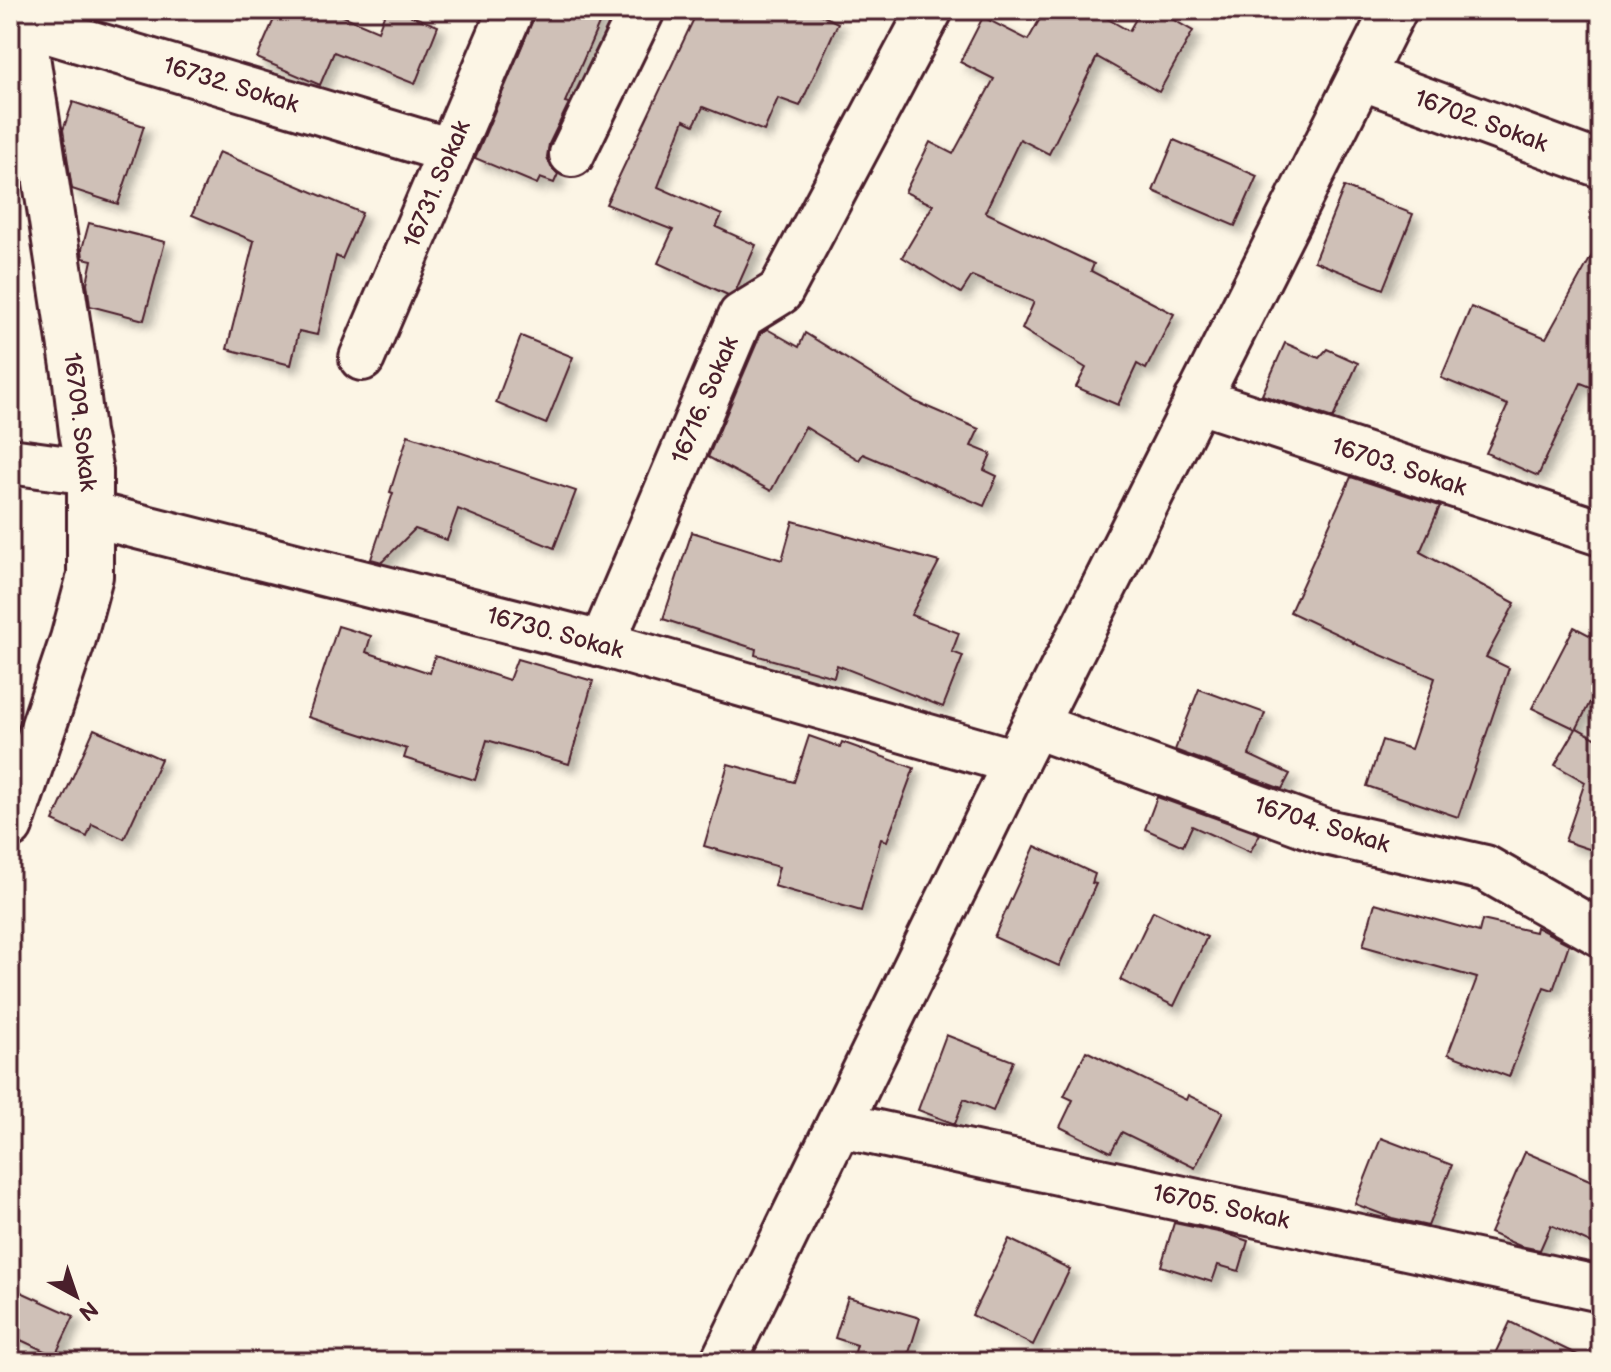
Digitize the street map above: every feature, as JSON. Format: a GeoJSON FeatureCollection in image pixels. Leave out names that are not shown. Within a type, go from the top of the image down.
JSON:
{"type":"FeatureCollection","features":[{"type":"Feature","properties":{"kind":"street","name":"16731. Sokak"},"geometry":{"type":"LineString","coordinates":[[362,358],[511,10]]}},
{"type":"Feature","properties":{"kind":"street"},"geometry":{"type":"LineString","coordinates":[[572,154],[642,10]]}},
{"type":"Feature","properties":{"kind":"street","name":"16716. Sokak"},"geometry":{"type":"LineString","coordinates":[[602,644],[741,316],[780,292],[930,10]]}},
{"type":"Feature","properties":{"kind":"street"},"geometry":{"type":"LineString","coordinates":[[723,1362],[1026,744],[1394,10]]}},
{"type":"Feature","properties":{"kind":"street","name":"16732. Sokak"},"geometry":{"type":"LineString","coordinates":[[18,18],[451,151]]}},
{"type":"Feature","properties":{"kind":"street","name":"16709. Sokak"},"geometry":{"type":"LineString","coordinates":[[10,826],[73,639],[90,576],[90,493],[73,358],[18,18]]}},
{"type":"Feature","properties":{"kind":"street","name":"16702. Sokak"},"geometry":{"type":"LineString","coordinates":[[1361,77],[1601,165]]}},
{"type":"Feature","properties":{"kind":"street","name":"16703. Sokak"},"geometry":{"type":"LineString","coordinates":[[1197,400],[1601,533]]}},
{"type":"Feature","properties":{"kind":"street","name":"16730. Sokak"},"geometry":{"type":"LineString","coordinates":[[10,461],[90,493],[602,644],[1026,744]]}},
{"type":"Feature","properties":{"kind":"street","name":"16704. Sokak"},"geometry":{"type":"LineString","coordinates":[[1026,744],[1326,832],[1485,868],[1601,934]]}},
{"type":"Feature","properties":{"kind":"street","name":"16705. Sokak"},"geometry":{"type":"LineString","coordinates":[[840,1125],[1601,1289]]}},
{"type":"Feature","properties":{"kind":"building"},"geometry":{"type":"Polygon","coordinates":[[[278,10],[329,10],[378,31],[386,10],[396,10],[438,26],[415,84],[334,52],[320,85],[257,58],[278,10]]]}},
{"type":"Feature","properties":{"kind":"building"},"geometry":{"type":"Polygon","coordinates":[[[537,10],[605,10],[565,102],[569,103],[549,144],[547,157],[558,174],[554,183],[540,178],[537,184],[475,158],[537,10]]]}},
{"type":"Feature","properties":{"kind":"building"},"geometry":{"type":"Polygon","coordinates":[[[698,10],[811,10],[838,23],[800,106],[778,98],[764,131],[703,107],[694,125],[684,120],[658,187],[722,215],[716,227],[756,245],[736,290],[728,295],[658,263],[673,230],[606,204],[698,10]]]}},
{"type":"Feature","properties":{"kind":"building"},"geometry":{"type":"Polygon","coordinates":[[[1045,10],[1092,10],[1129,31],[1141,10],[1156,10],[1193,31],[1159,92],[1097,57],[1049,154],[1020,139],[985,212],[1094,264],[1091,271],[1174,314],[1146,369],[1137,364],[1118,405],[1076,387],[1086,368],[1022,329],[1034,302],[972,276],[961,293],[902,257],[933,205],[905,192],[930,142],[953,154],[994,79],[960,62],[983,17],[1028,40],[1045,10]]]}},
{"type":"Feature","properties":{"kind":"building"},"geometry":{"type":"Polygon","coordinates":[[[73,102],[144,126],[118,204],[72,189],[63,130],[73,102]]]}},
{"type":"Feature","properties":{"kind":"building"},"geometry":{"type":"Polygon","coordinates":[[[1174,140],[1257,176],[1235,226],[1153,191],[1174,140]]]}},
{"type":"Feature","properties":{"kind":"building"},"geometry":{"type":"Polygon","coordinates":[[[219,152],[362,213],[342,259],[336,256],[317,335],[299,331],[291,365],[227,349],[254,241],[192,215],[219,152]]]}},
{"type":"Feature","properties":{"kind":"building"},"geometry":{"type":"Polygon","coordinates":[[[1344,187],[1413,214],[1383,289],[1314,261],[1344,187]]]}},
{"type":"Feature","properties":{"kind":"building"},"geometry":{"type":"Polygon","coordinates":[[[89,223],[165,242],[144,320],[90,306],[87,283],[92,260],[83,258],[82,249],[89,223]]]}},
{"type":"Feature","properties":{"kind":"building"},"geometry":{"type":"Polygon","coordinates":[[[1601,239],[1601,391],[1581,383],[1538,476],[1486,453],[1508,405],[1441,378],[1471,307],[1546,338],[1601,239]]]}},
{"type":"Feature","properties":{"kind":"building"},"geometry":{"type":"Polygon","coordinates":[[[767,329],[799,347],[805,333],[916,402],[979,429],[971,446],[991,454],[984,470],[997,476],[984,506],[863,454],[859,460],[805,427],[771,491],[708,457],[761,333],[767,329]]]}},
{"type":"Feature","properties":{"kind":"building"},"geometry":{"type":"Polygon","coordinates":[[[521,336],[573,357],[546,424],[496,403],[521,336]]]}},
{"type":"Feature","properties":{"kind":"building"},"geometry":{"type":"Polygon","coordinates":[[[1285,343],[1319,358],[1327,349],[1358,363],[1333,418],[1262,395],[1285,343]]]}},
{"type":"Feature","properties":{"kind":"building"},"geometry":{"type":"Polygon","coordinates":[[[408,435],[576,491],[554,548],[458,509],[447,540],[415,529],[382,562],[371,559],[408,435]]]}},
{"type":"Feature","properties":{"kind":"building"},"geometry":{"type":"Polygon","coordinates":[[[1351,477],[1440,506],[1420,552],[1515,603],[1486,657],[1509,668],[1458,817],[1367,786],[1382,740],[1411,749],[1435,678],[1290,612],[1351,477]]]}},
{"type":"Feature","properties":{"kind":"building"},"geometry":{"type":"Polygon","coordinates":[[[793,521],[939,562],[911,615],[959,633],[952,652],[963,656],[943,707],[837,665],[834,677],[755,655],[756,649],[663,619],[692,532],[782,560],[793,521]]]}},
{"type":"Feature","properties":{"kind":"building"},"geometry":{"type":"Polygon","coordinates":[[[338,626],[371,636],[366,652],[430,673],[435,656],[509,680],[517,659],[593,681],[569,764],[487,740],[475,780],[404,758],[407,749],[308,717],[338,626]]]}},
{"type":"Feature","properties":{"kind":"building"},"geometry":{"type":"Polygon","coordinates":[[[1574,627],[1601,641],[1601,680],[1577,728],[1601,741],[1601,853],[1565,841],[1585,782],[1555,765],[1576,729],[1532,708],[1574,627]]]}},
{"type":"Feature","properties":{"kind":"building"},"geometry":{"type":"Polygon","coordinates":[[[1199,689],[1265,713],[1249,755],[1290,774],[1282,789],[1175,750],[1199,689]]]}},
{"type":"Feature","properties":{"kind":"building"},"geometry":{"type":"Polygon","coordinates":[[[94,729],[161,759],[124,839],[92,824],[87,837],[53,821],[94,729]]]}},
{"type":"Feature","properties":{"kind":"building"},"geometry":{"type":"Polygon","coordinates":[[[809,736],[840,747],[842,742],[914,768],[887,841],[881,839],[861,911],[774,886],[779,867],[704,846],[728,764],[794,782],[809,736]]]}},
{"type":"Feature","properties":{"kind":"building"},"geometry":{"type":"Polygon","coordinates":[[[1157,797],[1260,834],[1250,852],[1192,826],[1183,846],[1145,829],[1157,797]]]}},
{"type":"Feature","properties":{"kind":"building"},"geometry":{"type":"Polygon","coordinates":[[[1035,846],[1095,874],[1092,883],[1096,884],[1059,966],[994,937],[1035,846]]]}},
{"type":"Feature","properties":{"kind":"building"},"geometry":{"type":"Polygon","coordinates":[[[1375,903],[1479,932],[1482,920],[1535,932],[1536,927],[1569,944],[1553,990],[1544,987],[1509,1077],[1448,1054],[1477,978],[1363,946],[1375,903]]]}},
{"type":"Feature","properties":{"kind":"building"},"geometry":{"type":"Polygon","coordinates":[[[1153,911],[1207,937],[1174,1006],[1120,980],[1153,911]]]}},
{"type":"Feature","properties":{"kind":"building"},"geometry":{"type":"Polygon","coordinates":[[[946,1035],[1013,1061],[993,1111],[964,1099],[955,1124],[918,1110],[946,1035]]]}},
{"type":"Feature","properties":{"kind":"building"},"geometry":{"type":"Polygon","coordinates":[[[1086,1051],[1186,1100],[1188,1095],[1223,1112],[1195,1168],[1122,1132],[1111,1152],[1060,1127],[1073,1100],[1064,1096],[1086,1051]]]}},
{"type":"Feature","properties":{"kind":"building"},"geometry":{"type":"Polygon","coordinates":[[[1381,1138],[1452,1165],[1428,1226],[1392,1218],[1355,1204],[1381,1138]]]}},
{"type":"Feature","properties":{"kind":"building"},"geometry":{"type":"Polygon","coordinates":[[[1525,1152],[1601,1185],[1601,1248],[1551,1225],[1540,1250],[1520,1246],[1490,1233],[1525,1152]]]}},
{"type":"Feature","properties":{"kind":"building"},"geometry":{"type":"Polygon","coordinates":[[[1174,1223],[1248,1241],[1239,1271],[1218,1265],[1212,1282],[1161,1266],[1174,1223]]]}},
{"type":"Feature","properties":{"kind":"building"},"geometry":{"type":"Polygon","coordinates":[[[1009,1239],[1070,1269],[1033,1345],[972,1315],[1009,1239]]]}},
{"type":"Feature","properties":{"kind":"building"},"geometry":{"type":"Polygon","coordinates":[[[10,1287],[74,1316],[55,1356],[10,1335],[10,1287]]]}},
{"type":"Feature","properties":{"kind":"building"},"geometry":{"type":"Polygon","coordinates":[[[848,1297],[920,1318],[906,1362],[852,1362],[857,1345],[835,1338],[848,1297]]]}},
{"type":"Feature","properties":{"kind":"building"},"geometry":{"type":"Polygon","coordinates":[[[1510,1322],[1592,1362],[1491,1362],[1510,1322]]]}}]}
